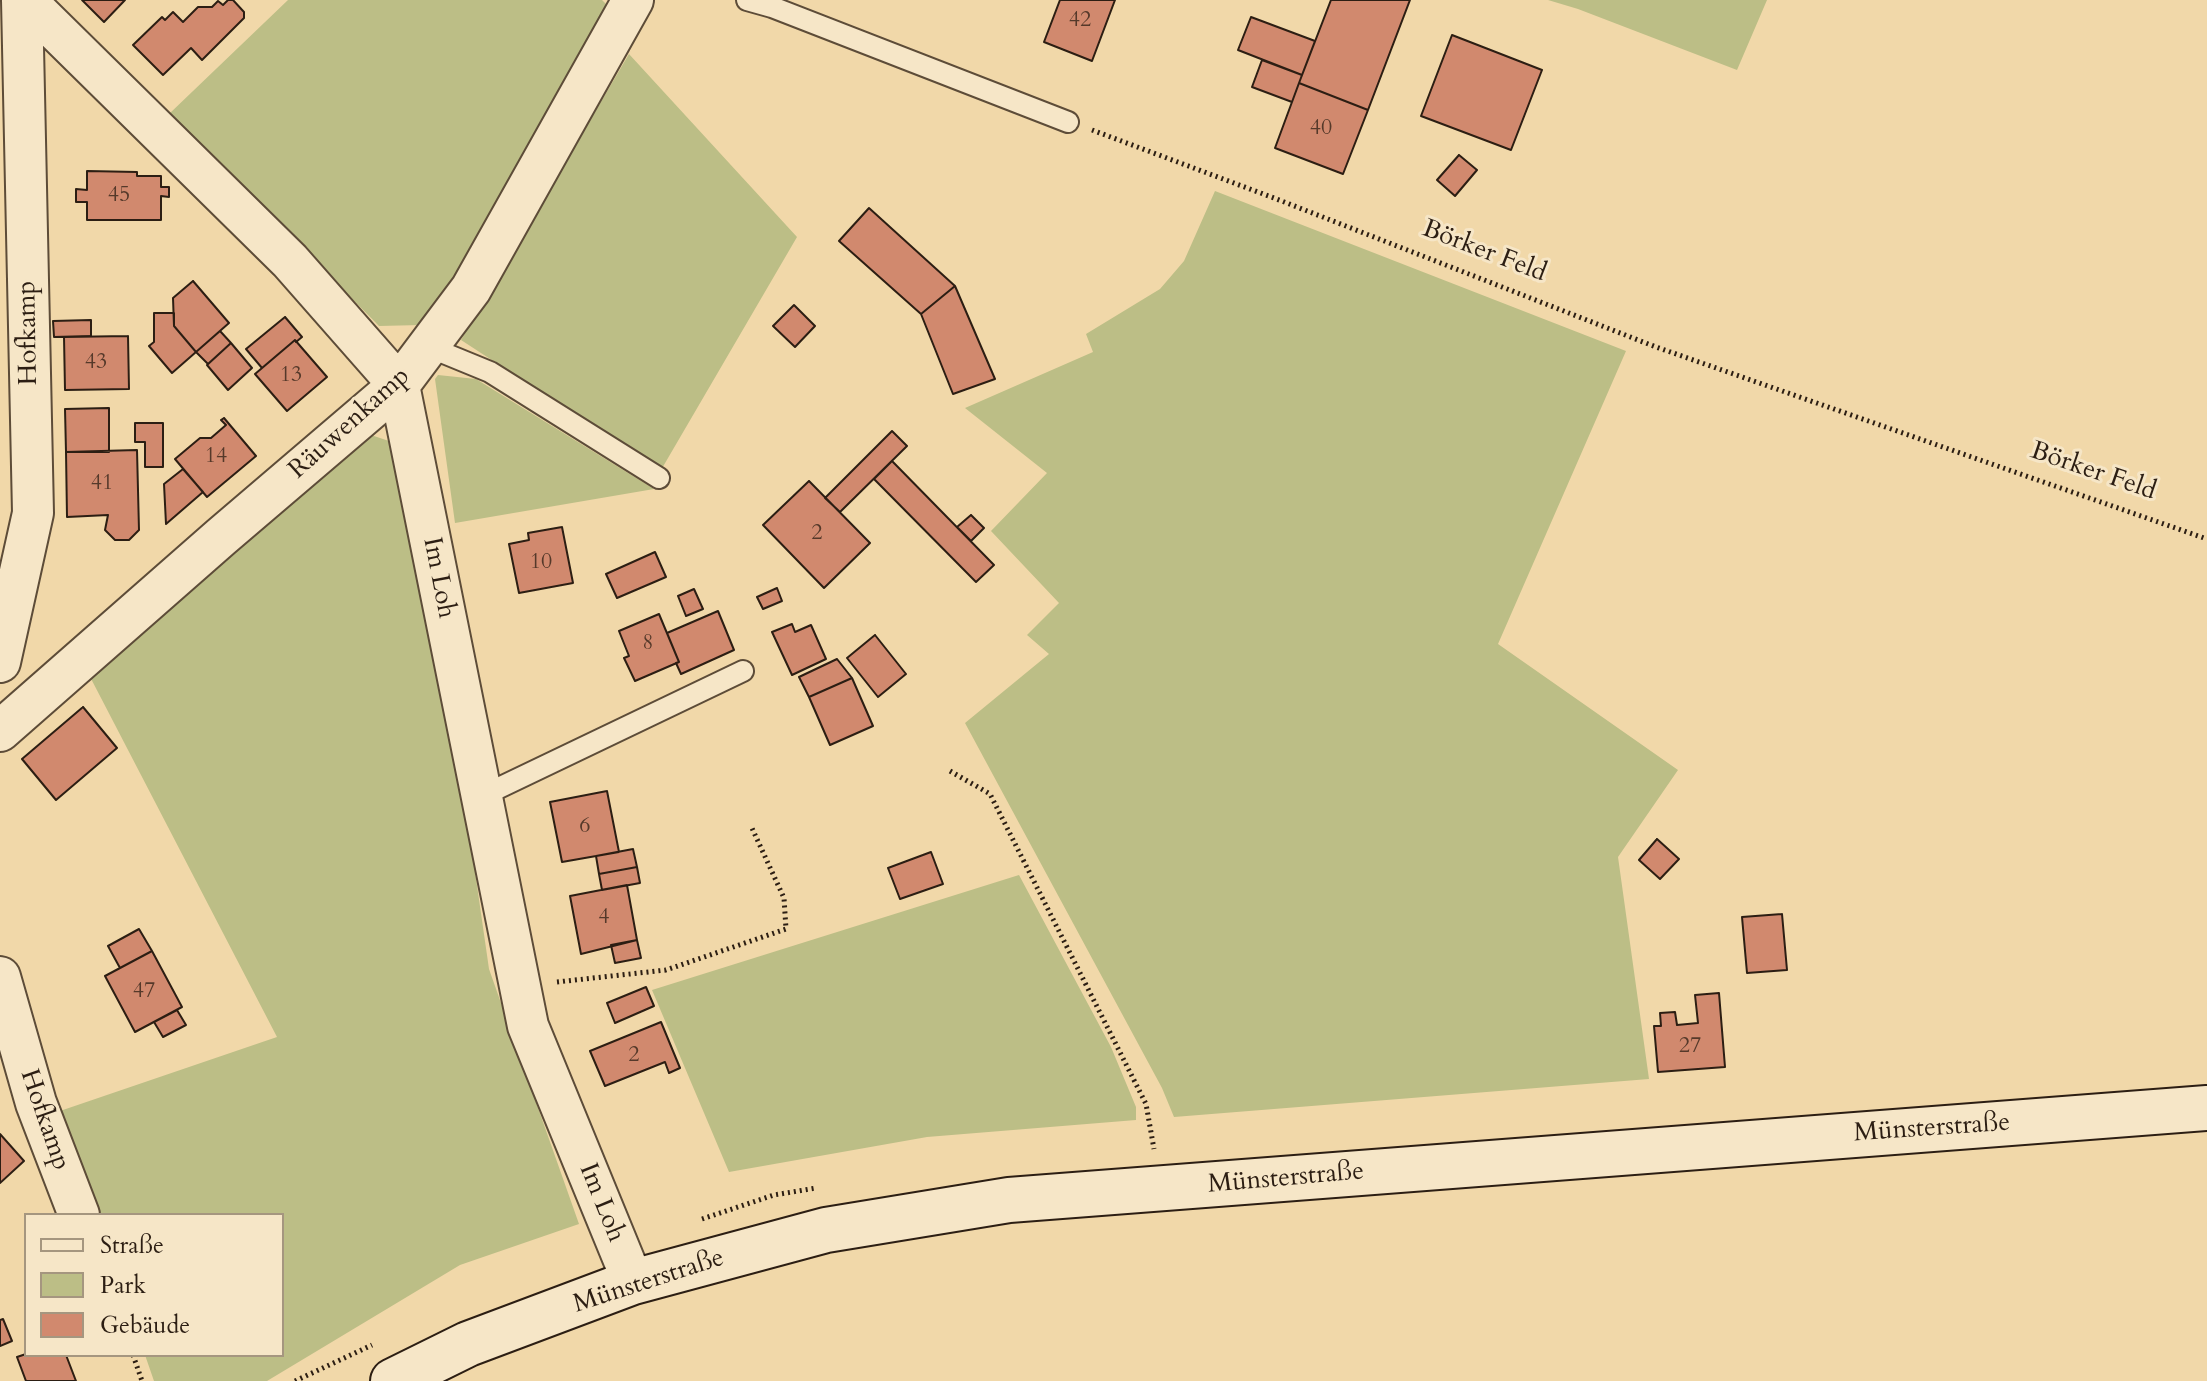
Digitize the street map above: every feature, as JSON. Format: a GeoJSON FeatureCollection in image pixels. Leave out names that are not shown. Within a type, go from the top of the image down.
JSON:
{"type":"FeatureCollection","features":[{"type":"Feature","properties":{"kind":"main road","name":"Münsterstraße"},"geometry":{"type":"LineString","coordinates":[[393,1381],[468,1344],[633,1282],[826,1230],[1009,1200],[2207,1108]]}},
{"type":"Feature","properties":{"kind":"street","name":"Im Loh"},"geometry":{"type":"LineString","coordinates":[[24,0],[290,261],[399,385],[528,1026],[633,1282]]}},
{"type":"Feature","properties":{"kind":"street","name":"Hofkamp"},"geometry":{"type":"LineString","coordinates":[[0,662],[33,513],[24,0]]}},
{"type":"Feature","properties":{"kind":"street","name":"Räuwenkamp"},"geometry":{"type":"LineString","coordinates":[[0,731],[399,385],[471,289],[633,0]]}},
{"type":"Feature","properties":{"kind":"street","name":"Hofkamp"},"geometry":{"type":"LineString","coordinates":[[0,977],[36,1103],[78,1213]]}},
{"type":"Feature","properties":{"kind":"lane"},"geometry":{"type":"LineString","coordinates":[[747,0],[1068,122]]}},
{"type":"Feature","properties":{"kind":"lane"},"geometry":{"type":"LineString","coordinates":[[429,347],[490,372],[659,478]]}},
{"type":"Feature","properties":{"kind":"lane"},"geometry":{"type":"LineString","coordinates":[[482,796],[743,671]]}},
{"type":"Feature","properties":{"kind":"path","name":"Börker Feld"},"geometry":{"type":"LineString","coordinates":[[1068,122],[1274,198],[1656,347],[2207,539]]}},
{"type":"Feature","properties":{"kind":"path"},"geometry":{"type":"LineString","coordinates":[[950,771],[990,794],[1146,1104],[1161,1190]]}},
{"type":"Feature","properties":{"kind":"path"},"geometry":{"type":"LineString","coordinates":[[520,986],[666,970],[786,929],[784,898],[751,826]]}},
{"type":"Feature","properties":{"kind":"path"},"geometry":{"type":"LineString","coordinates":[[134,1357],[142,1381]]}},
{"type":"Feature","properties":{"kind":"green space"},"geometry":{"type":"Polygon","coordinates":[[[288,0],[602,0],[610,8],[449,295],[421,325],[379,326],[169,114],[288,0]]]}},
{"type":"Feature","properties":{"kind":"green space"},"geometry":{"type":"Polygon","coordinates":[[[1548,0],[1767,0],[1737,70],[1548,0]]]}},
{"type":"Feature","properties":{"kind":"green space"},"geometry":{"type":"Polygon","coordinates":[[[629,54],[797,237],[661,470],[461,340],[629,54]]]}},
{"type":"Feature","properties":{"kind":"green space"},"geometry":{"type":"Polygon","coordinates":[[[1215,191],[1626,351],[1498,644],[1678,770],[1618,857],[1649,1079],[1174,1117],[1162,1088],[965,723],[1049,654],[1027,635],[1059,603],[991,531],[1047,473],[965,408],[1093,352],[1086,334],[1160,289],[1184,261],[1215,191]]]}},
{"type":"Feature","properties":{"kind":"green space"},"geometry":{"type":"Polygon","coordinates":[[[438,375],[476,379],[654,489],[455,523],[435,379],[438,375]]]}},
{"type":"Feature","properties":{"kind":"green space"},"geometry":{"type":"Polygon","coordinates":[[[368,434],[395,443],[465,802],[489,969],[579,1224],[460,1265],[267,1381],[154,1381],[146,1357],[284,1357],[284,1213],[96,1213],[60,1111],[277,1037],[87,671],[368,434]]]}},
{"type":"Feature","properties":{"kind":"green space"},"geometry":{"type":"Polygon","coordinates":[[[1019,875],[1111,1047],[1136,1107],[1136,1120],[927,1137],[729,1172],[652,990],[1019,875]]]}},
{"type":"Feature","properties":{"kind":"building"},"geometry":{"type":"Polygon","coordinates":[[[82,0],[125,0],[104,22],[82,0]]]}},
{"type":"Feature","properties":{"kind":"building"},"geometry":{"type":"Polygon","coordinates":[[[233,0],[244,12],[244,18],[202,60],[191,48],[163,75],[133,45],[162,17],[165,20],[173,12],[183,22],[198,7],[212,7],[218,1],[223,5],[233,0]]]}},
{"type":"Feature","properties":{"kind":"building"},"geometry":{"type":"Polygon","coordinates":[[[1060,0],[1115,0],[1092,61],[1044,42],[1060,0]]]}},
{"type":"Feature","properties":{"kind":"building"},"geometry":{"type":"Polygon","coordinates":[[[1331,0],[1410,0],[1368,110],[1299,83],[1331,0]]]}},
{"type":"Feature","properties":{"kind":"building"},"geometry":{"type":"Polygon","coordinates":[[[1251,17],[1315,41],[1302,75],[1238,50],[1251,17]]]}},
{"type":"Feature","properties":{"kind":"building"},"geometry":{"type":"Polygon","coordinates":[[[1452,35],[1542,70],[1511,150],[1421,116],[1452,35]]]}},
{"type":"Feature","properties":{"kind":"building"},"geometry":{"type":"Polygon","coordinates":[[[1262,60],[1302,75],[1292,102],[1252,87],[1262,60]]]}},
{"type":"Feature","properties":{"kind":"building"},"geometry":{"type":"Polygon","coordinates":[[[1299,83],[1368,110],[1343,174],[1275,148],[1299,83]]]}},
{"type":"Feature","properties":{"kind":"building"},"geometry":{"type":"Polygon","coordinates":[[[1459,155],[1477,170],[1455,196],[1437,180],[1459,155]]]}},
{"type":"Feature","properties":{"kind":"building"},"geometry":{"type":"Polygon","coordinates":[[[87,171],[161,176],[161,187],[169,187],[169,197],[161,196],[161,220],[87,220],[87,202],[76,202],[76,189],[87,190],[87,171]]]}},
{"type":"Feature","properties":{"kind":"building"},"geometry":{"type":"Polygon","coordinates":[[[869,208],[955,286],[921,314],[839,241],[869,208]]]}},
{"type":"Feature","properties":{"kind":"building"},"geometry":{"type":"Polygon","coordinates":[[[193,281],[229,323],[196,352],[174,326],[173,298],[193,281]]]}},
{"type":"Feature","properties":{"kind":"building"},"geometry":{"type":"Polygon","coordinates":[[[955,286],[995,379],[953,394],[921,314],[955,286]]]}},
{"type":"Feature","properties":{"kind":"building"},"geometry":{"type":"Polygon","coordinates":[[[794,305],[815,326],[795,347],[773,326],[794,305]]]}},
{"type":"Feature","properties":{"kind":"building"},"geometry":{"type":"Polygon","coordinates":[[[154,313],[174,313],[174,326],[196,352],[172,373],[149,346],[154,342],[154,313]]]}},
{"type":"Feature","properties":{"kind":"building"},"geometry":{"type":"Polygon","coordinates":[[[285,317],[302,337],[262,368],[246,349],[285,317]]]}},
{"type":"Feature","properties":{"kind":"building"},"geometry":{"type":"Polygon","coordinates":[[[91,320],[91,336],[54,337],[53,321],[91,320]]]}},
{"type":"Feature","properties":{"kind":"building"},"geometry":{"type":"Polygon","coordinates":[[[220,331],[231,343],[208,364],[196,352],[220,331]]]}},
{"type":"Feature","properties":{"kind":"building"},"geometry":{"type":"Polygon","coordinates":[[[128,336],[129,389],[65,390],[64,337],[128,336]]]}},
{"type":"Feature","properties":{"kind":"building"},"geometry":{"type":"Polygon","coordinates":[[[295,340],[327,377],[287,411],[255,374],[295,340]]]}},
{"type":"Feature","properties":{"kind":"building"},"geometry":{"type":"Polygon","coordinates":[[[231,343],[252,368],[228,390],[207,365],[231,343]]]}},
{"type":"Feature","properties":{"kind":"building"},"geometry":{"type":"Polygon","coordinates":[[[109,408],[109,452],[66,452],[65,409],[109,408]]]}},
{"type":"Feature","properties":{"kind":"building"},"geometry":{"type":"Polygon","coordinates":[[[224,418],[256,456],[207,497],[175,459],[200,438],[211,438],[226,425],[221,420],[224,418]]]}},
{"type":"Feature","properties":{"kind":"building"},"geometry":{"type":"Polygon","coordinates":[[[135,423],[163,423],[163,467],[145,467],[145,442],[135,442],[135,423]]]}},
{"type":"Feature","properties":{"kind":"building"},"geometry":{"type":"Polygon","coordinates":[[[892,431],[907,446],[840,512],[825,498],[892,431]]]}},
{"type":"Feature","properties":{"kind":"building"},"geometry":{"type":"Polygon","coordinates":[[[137,450],[139,530],[129,540],[115,540],[105,530],[108,515],[67,517],[66,452],[137,450]]]}},
{"type":"Feature","properties":{"kind":"building"},"geometry":{"type":"Polygon","coordinates":[[[892,461],[994,565],[976,582],[874,479],[892,461]]]}},
{"type":"Feature","properties":{"kind":"building"},"geometry":{"type":"Polygon","coordinates":[[[183,469],[203,492],[166,524],[164,484],[183,469]]]}},
{"type":"Feature","properties":{"kind":"building"},"geometry":{"type":"Polygon","coordinates":[[[809,481],[870,543],[824,588],[763,525],[809,481]]]}},
{"type":"Feature","properties":{"kind":"building"},"geometry":{"type":"Polygon","coordinates":[[[971,515],[984,528],[971,541],[957,527],[971,515]]]}},
{"type":"Feature","properties":{"kind":"building"},"geometry":{"type":"Polygon","coordinates":[[[562,527],[573,583],[519,593],[509,544],[529,540],[528,533],[562,527]]]}},
{"type":"Feature","properties":{"kind":"building"},"geometry":{"type":"Polygon","coordinates":[[[655,552],[666,577],[617,598],[606,574],[655,552]]]}},
{"type":"Feature","properties":{"kind":"building"},"geometry":{"type":"Polygon","coordinates":[[[777,588],[782,601],[763,609],[757,597],[777,588]]]}},
{"type":"Feature","properties":{"kind":"building"},"geometry":{"type":"Polygon","coordinates":[[[694,589],[703,609],[686,616],[678,596],[694,589]]]}},
{"type":"Feature","properties":{"kind":"building"},"geometry":{"type":"Polygon","coordinates":[[[718,611],[734,650],[681,674],[667,633],[718,611]]]}},
{"type":"Feature","properties":{"kind":"building"},"geometry":{"type":"Polygon","coordinates":[[[659,614],[679,662],[635,681],[624,658],[629,656],[619,631],[659,614]]]}},
{"type":"Feature","properties":{"kind":"building"},"geometry":{"type":"Polygon","coordinates":[[[792,624],[795,632],[811,625],[826,659],[792,675],[772,632],[792,624]]]}},
{"type":"Feature","properties":{"kind":"building"},"geometry":{"type":"Polygon","coordinates":[[[875,635],[906,674],[878,697],[847,658],[875,635]]]}},
{"type":"Feature","properties":{"kind":"building"},"geometry":{"type":"Polygon","coordinates":[[[837,659],[852,678],[809,697],[799,677],[837,659]]]}},
{"type":"Feature","properties":{"kind":"building"},"geometry":{"type":"Polygon","coordinates":[[[852,678],[873,726],[830,745],[809,697],[852,678]]]}},
{"type":"Feature","properties":{"kind":"building"},"geometry":{"type":"Polygon","coordinates":[[[83,707],[117,748],[56,800],[22,759],[83,707]]]}},
{"type":"Feature","properties":{"kind":"building"},"geometry":{"type":"Polygon","coordinates":[[[607,791],[619,852],[562,862],[550,802],[607,791]]]}},
{"type":"Feature","properties":{"kind":"building"},"geometry":{"type":"Polygon","coordinates":[[[1657,839],[1679,859],[1660,879],[1639,860],[1657,839]]]}},
{"type":"Feature","properties":{"kind":"building"},"geometry":{"type":"Polygon","coordinates":[[[633,849],[637,867],[599,874],[596,856],[633,849]]]}},
{"type":"Feature","properties":{"kind":"building"},"geometry":{"type":"Polygon","coordinates":[[[931,852],[943,884],[900,899],[888,868],[931,852]]]}},
{"type":"Feature","properties":{"kind":"building"},"geometry":{"type":"Polygon","coordinates":[[[637,867],[640,883],[602,890],[599,874],[637,867]]]}},
{"type":"Feature","properties":{"kind":"building"},"geometry":{"type":"Polygon","coordinates":[[[627,885],[637,940],[581,954],[570,896],[627,885]]]}},
{"type":"Feature","properties":{"kind":"building"},"geometry":{"type":"Polygon","coordinates":[[[1782,914],[1787,970],[1747,973],[1742,917],[1782,914]]]}},
{"type":"Feature","properties":{"kind":"building"},"geometry":{"type":"Polygon","coordinates":[[[139,929],[152,951],[120,968],[108,946],[139,929]]]}},
{"type":"Feature","properties":{"kind":"building"},"geometry":{"type":"Polygon","coordinates":[[[637,940],[641,958],[615,963],[611,945],[637,940]]]}},
{"type":"Feature","properties":{"kind":"building"},"geometry":{"type":"Polygon","coordinates":[[[152,951],[182,1007],[135,1032],[105,976],[152,951]]]}},
{"type":"Feature","properties":{"kind":"building"},"geometry":{"type":"Polygon","coordinates":[[[646,987],[654,1006],[615,1023],[607,1003],[646,987]]]}},
{"type":"Feature","properties":{"kind":"building"},"geometry":{"type":"Polygon","coordinates":[[[1719,993],[1725,1067],[1658,1072],[1654,1026],[1661,1026],[1660,1013],[1675,1012],[1677,1025],[1698,1023],[1695,995],[1719,993]]]}},
{"type":"Feature","properties":{"kind":"building"},"geometry":{"type":"Polygon","coordinates":[[[177,1010],[186,1025],[163,1037],[154,1022],[177,1010]]]}},
{"type":"Feature","properties":{"kind":"building"},"geometry":{"type":"Polygon","coordinates":[[[661,1022],[680,1068],[669,1073],[665,1062],[605,1086],[590,1051],[661,1022]]]}},
{"type":"Feature","properties":{"kind":"building"},"geometry":{"type":"Polygon","coordinates":[[[0,1134],[24,1161],[0,1183],[0,1134]]]}},
{"type":"Feature","properties":{"kind":"building"},"geometry":{"type":"Polygon","coordinates":[[[3,1319],[12,1341],[0,1346],[0,1320],[3,1319]]]}},
{"type":"Feature","properties":{"kind":"building"},"geometry":{"type":"Polygon","coordinates":[[[17,1357],[67,1357],[76,1381],[26,1381],[17,1357]]]}}]}
